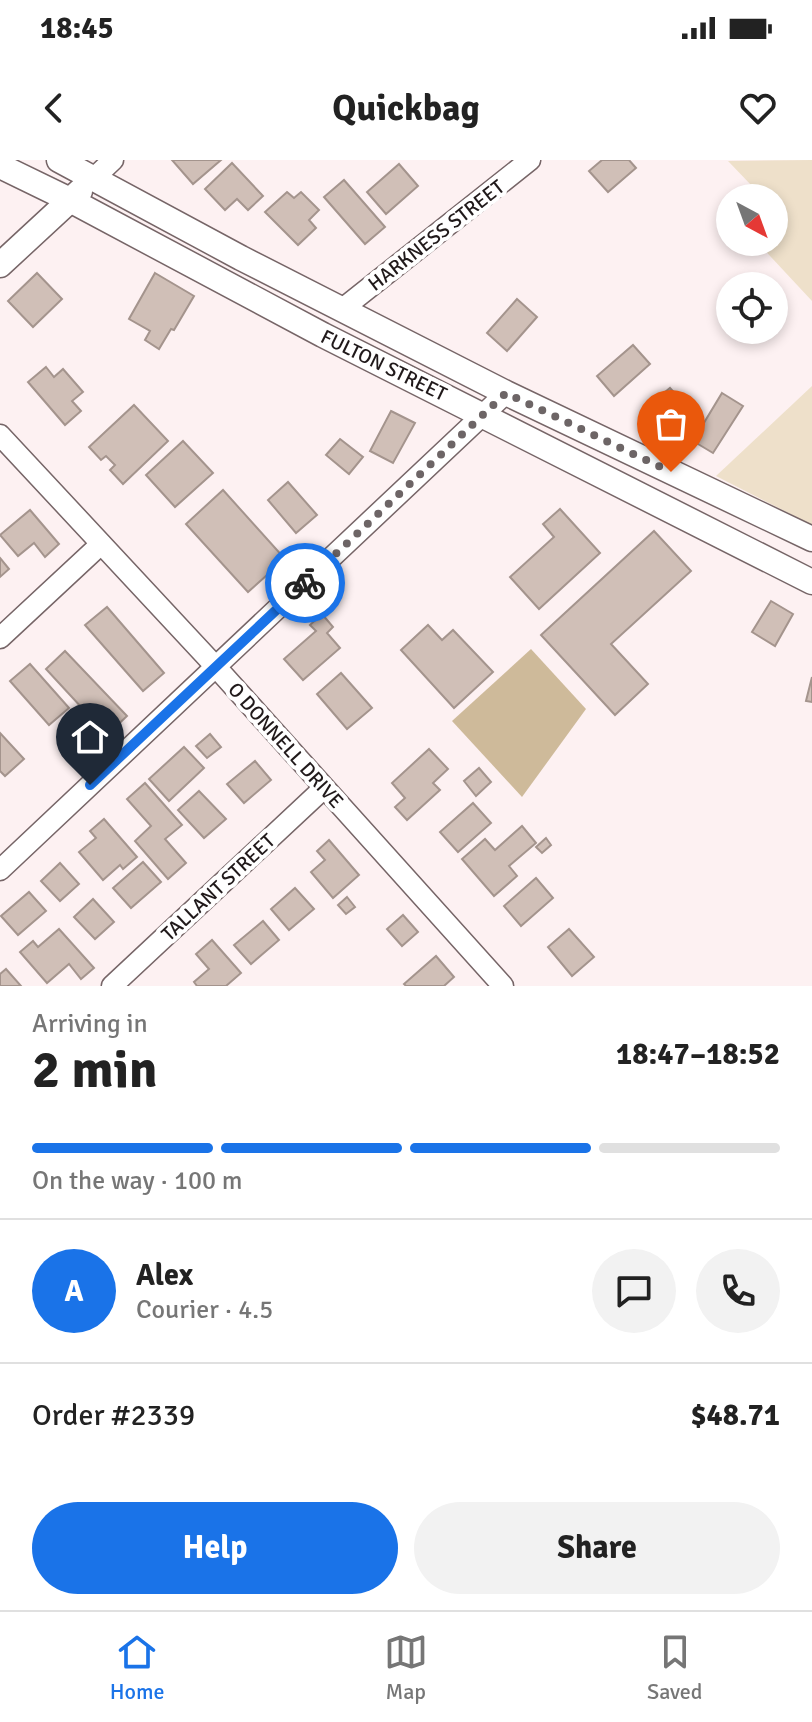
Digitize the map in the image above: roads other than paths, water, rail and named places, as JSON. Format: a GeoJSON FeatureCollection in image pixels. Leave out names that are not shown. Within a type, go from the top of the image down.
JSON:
{"type":"FeatureCollection","features":[{"type":"Feature","properties":{"kind":"street","name":"FULTON STREET"},"geometry":{"type":"LineString","coordinates":[[59,160],[341,310],[506,393],[812,539]]}},
{"type":"Feature","properties":{"kind":"street"},"geometry":{"type":"LineString","coordinates":[[0,265],[113,160]]}},
{"type":"Feature","properties":{"kind":"street","name":"HARKNESS STREET"},"geometry":{"type":"LineString","coordinates":[[341,310],[530,160]]}},
{"type":"Feature","properties":{"kind":"street","name":"FULTON STREET"},"geometry":{"type":"LineString","coordinates":[[0,166],[323,335],[812,582]]}},
{"type":"Feature","properties":{"kind":"street"},"geometry":{"type":"LineString","coordinates":[[0,870],[506,393]]}},
{"type":"Feature","properties":{"kind":"street","name":"O DONNELL DRIVE"},"geometry":{"type":"LineString","coordinates":[[0,435],[216,667],[503,986]]}},
{"type":"Feature","properties":{"kind":"street"},"geometry":{"type":"LineString","coordinates":[[0,638],[101,544]]}},
{"type":"Feature","properties":{"kind":"street","name":"TALLANT STREET"},"geometry":{"type":"LineString","coordinates":[[112,986],[324,788]]}}]}
